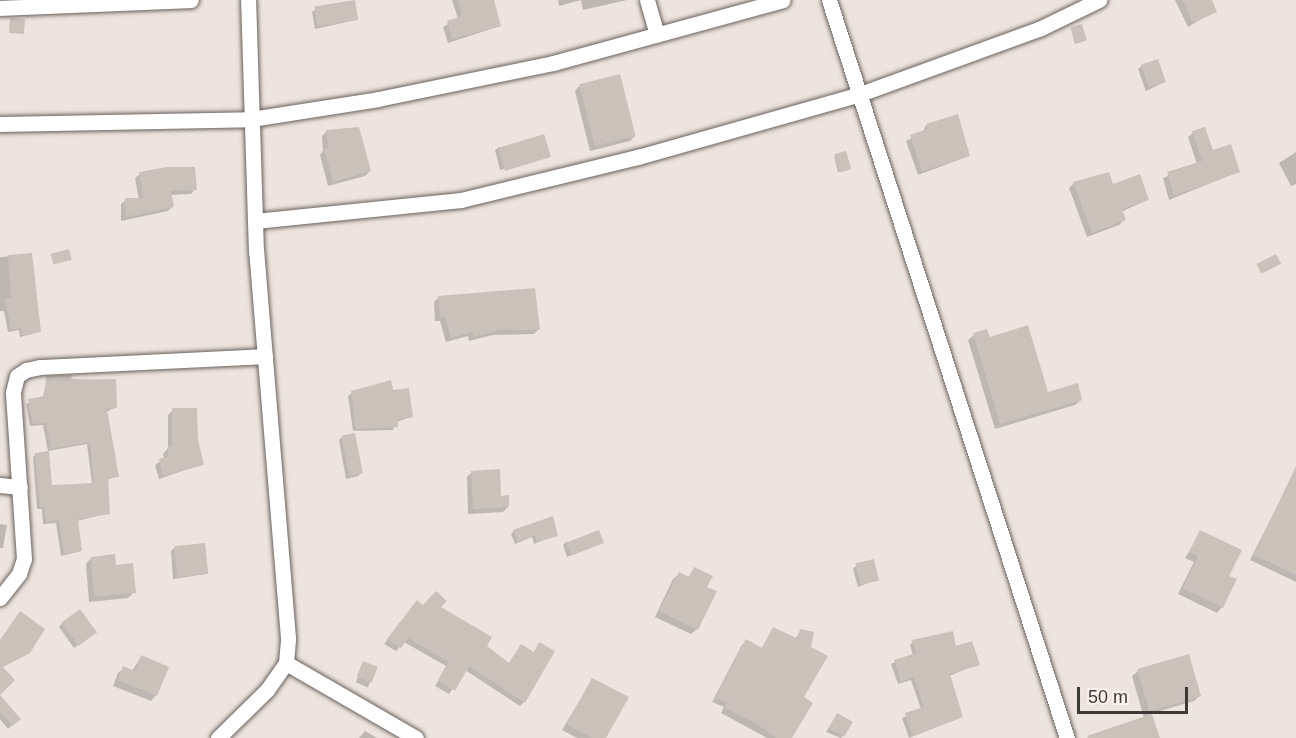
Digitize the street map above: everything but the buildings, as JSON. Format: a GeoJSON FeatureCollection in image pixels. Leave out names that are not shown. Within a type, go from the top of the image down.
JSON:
{"type":"FeatureCollection","features":[{"type":"Feature","properties":{"kind":"street"},"geometry":{"type":"LineString","coordinates":[[0,8],[191,0]]}},
{"type":"Feature","properties":{"kind":"street"},"geometry":{"type":"LineString","coordinates":[[218,738],[267,690],[286,663],[288,638],[255,221],[248,0]]}},
{"type":"Feature","properties":{"kind":"street"},"geometry":{"type":"LineString","coordinates":[[646,0],[657,35]]}},
{"type":"Feature","properties":{"kind":"street"},"geometry":{"type":"LineString","coordinates":[[0,124],[251,119],[378,99],[530,68],[783,0]]}},
{"type":"Feature","properties":{"kind":"street"},"geometry":{"type":"LineString","coordinates":[[830,0],[1067,738]]}},
{"type":"Feature","properties":{"kind":"street"},"geometry":{"type":"LineString","coordinates":[[255,221],[461,200],[638,157],[860,94],[1039,28],[1099,0]]}},
{"type":"Feature","properties":{"kind":"street"},"geometry":{"type":"LineString","coordinates":[[0,598],[19,574],[24,559],[13,392],[17,376],[26,370],[265,356]]}},
{"type":"Feature","properties":{"kind":"street"},"geometry":{"type":"LineString","coordinates":[[0,485],[20,487]]}},
{"type":"Feature","properties":{"kind":"street"},"geometry":{"type":"LineString","coordinates":[[286,663],[416,738]]}}]}
